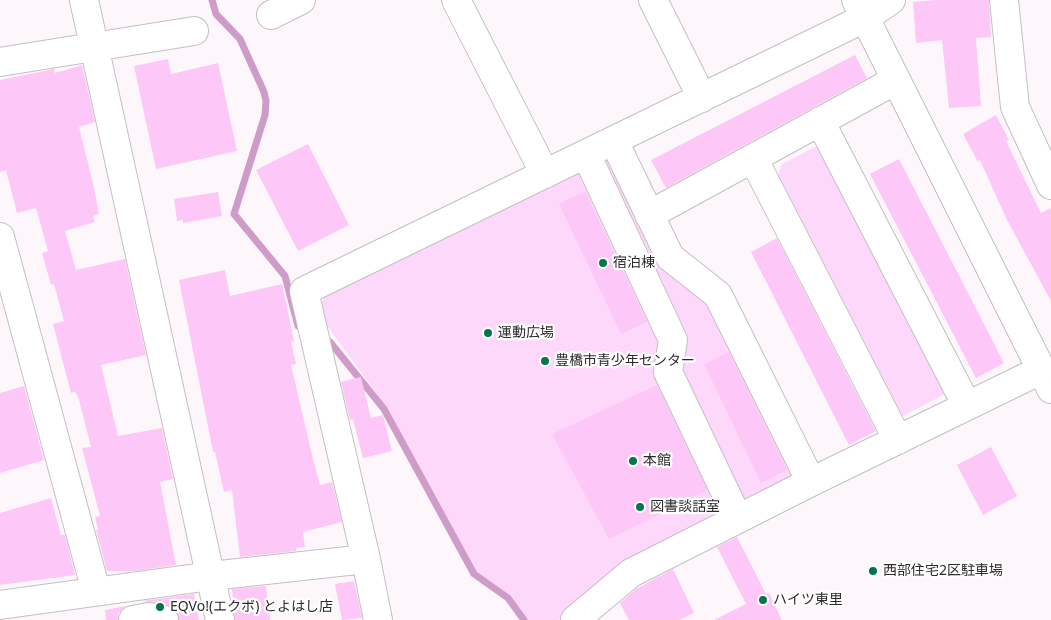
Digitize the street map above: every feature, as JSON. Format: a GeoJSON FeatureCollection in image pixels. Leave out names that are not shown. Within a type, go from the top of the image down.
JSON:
{"type":"FeatureCollection","features":[{"type":"Feature","properties":{"kind":"street"},"geometry":{"type":"LineString","coordinates":[[84,0],[212,576],[220,620]]}},
{"type":"Feature","properties":{"kind":"street"},"geometry":{"type":"LineString","coordinates":[[271,14],[301,0]]}},
{"type":"Feature","properties":{"kind":"street"},"geometry":{"type":"LineString","coordinates":[[456,0],[545,174]]}},
{"type":"Feature","properties":{"kind":"street"},"geometry":{"type":"LineString","coordinates":[[653,0],[702,98]]}},
{"type":"Feature","properties":{"kind":"street"},"geometry":{"type":"LineString","coordinates":[[378,620],[366,559],[304,291],[702,98],[861,9],[891,0]]}},
{"type":"Feature","properties":{"kind":"street"},"geometry":{"type":"LineString","coordinates":[[1004,0],[1014,107],[1051,185]]}},
{"type":"Feature","properties":{"kind":"street"},"geometry":{"type":"LineString","coordinates":[[588,616],[631,573],[967,406],[1046,379],[861,9]]}},
{"type":"Feature","properties":{"kind":"street"},"geometry":{"type":"LineString","coordinates":[[0,62],[194,31]]}},
{"type":"Feature","properties":{"kind":"street"},"geometry":{"type":"LineString","coordinates":[[649,215],[896,80]]}},
{"type":"Feature","properties":{"kind":"street"},"geometry":{"type":"LineString","coordinates":[[820,121],[967,406]]}},
{"type":"Feature","properties":{"kind":"street"},"geometry":{"type":"LineString","coordinates":[[614,141],[670,257],[718,295],[811,482]]}},
{"type":"Feature","properties":{"kind":"street"},"geometry":{"type":"LineString","coordinates":[[586,154],[673,340],[668,372],[738,519]]}},
{"type":"Feature","properties":{"kind":"street"},"geometry":{"type":"LineString","coordinates":[[753,158],[898,440]]}},
{"type":"Feature","properties":{"kind":"street"},"geometry":{"type":"LineString","coordinates":[[0,237],[96,592]]}},
{"type":"Feature","properties":{"kind":"street"},"geometry":{"type":"LineString","coordinates":[[0,605],[212,576],[366,559]]}},
{"type":"Feature","properties":{"kind":"street"},"geometry":{"type":"LineString","coordinates":[[133,620],[149,617],[164,620]]}},
{"type":"Feature","properties":{"kind":"shaded area"},"geometry":{"type":"Polygon","coordinates":[[[815,147],[828,153],[947,393],[897,419],[777,178],[782,164],[815,147]]]}},
{"type":"Feature","properties":{"kind":"shaded area","name":"豊橋市青少年センター"},"geometry":{"type":"Polygon","coordinates":[[[607,156],[709,304],[796,477],[571,608],[559,620],[527,620],[510,596],[477,573],[388,409],[317,312],[326,294],[607,156]]]}},
{"type":"Feature","properties":{"kind":"building"},"geometry":{"type":"Polygon","coordinates":[[[989,0],[991,37],[976,38],[981,106],[949,108],[942,40],[916,43],[913,2],[989,0]]]}},
{"type":"Feature","properties":{"kind":"building"},"geometry":{"type":"Polygon","coordinates":[[[855,55],[867,78],[666,188],[651,160],[855,55]]]}},
{"type":"Feature","properties":{"kind":"building"},"geometry":{"type":"Polygon","coordinates":[[[168,59],[171,74],[218,63],[237,151],[156,169],[134,66],[168,59]]]}},
{"type":"Feature","properties":{"kind":"building"},"geometry":{"type":"Polygon","coordinates":[[[82,65],[95,122],[79,127],[99,214],[93,216],[95,222],[65,231],[76,270],[125,259],[146,355],[101,365],[118,436],[162,428],[173,479],[160,482],[176,565],[136,571],[107,571],[96,530],[98,530],[95,517],[100,516],[82,448],[91,447],[78,396],[75,392],[71,393],[53,324],[64,321],[54,284],[51,285],[42,253],[48,251],[36,208],[17,213],[6,170],[0,172],[0,80],[54,69],[55,73],[82,65]]]}},
{"type":"Feature","properties":{"kind":"building"},"geometry":{"type":"Polygon","coordinates":[[[996,115],[1009,140],[1006,141],[1041,213],[1051,208],[1051,301],[1006,218],[980,160],[978,162],[963,134],[996,115]]]}},
{"type":"Feature","properties":{"kind":"building"},"geometry":{"type":"Polygon","coordinates":[[[308,144],[349,225],[298,251],[256,170],[308,144]]]}},
{"type":"Feature","properties":{"kind":"building"},"geometry":{"type":"Polygon","coordinates":[[[899,159],[1004,363],[976,378],[870,174],[899,159]]]}},
{"type":"Feature","properties":{"kind":"building","name":"宿泊棟"},"geometry":{"type":"Polygon","coordinates":[[[585,191],[647,322],[621,334],[559,204],[585,191]]]}},
{"type":"Feature","properties":{"kind":"building"},"geometry":{"type":"Polygon","coordinates":[[[218,192],[222,216],[183,223],[183,220],[177,221],[174,199],[218,192]]]}},
{"type":"Feature","properties":{"kind":"building"},"geometry":{"type":"Polygon","coordinates":[[[777,238],[876,431],[849,445],[751,252],[777,238]]]}},
{"type":"Feature","properties":{"kind":"building"},"geometry":{"type":"Polygon","coordinates":[[[225,270],[230,296],[282,284],[294,341],[291,342],[296,364],[291,365],[313,459],[320,485],[332,482],[342,522],[306,531],[303,533],[305,547],[296,548],[296,551],[240,557],[232,490],[224,492],[215,452],[213,452],[179,280],[225,270]]]}},
{"type":"Feature","properties":{"kind":"building"},"geometry":{"type":"Polygon","coordinates":[[[729,352],[787,470],[761,483],[704,364],[729,352]]]}},
{"type":"Feature","properties":{"kind":"building"},"geometry":{"type":"Polygon","coordinates":[[[361,377],[371,418],[383,415],[392,451],[363,458],[353,419],[350,420],[341,382],[361,377]]]}},
{"type":"Feature","properties":{"kind":"building","name":"本館"},"geometry":{"type":"Polygon","coordinates":[[[657,385],[707,490],[609,539],[552,434],[657,385]]]}},
{"type":"Feature","properties":{"kind":"building"},"geometry":{"type":"Polygon","coordinates":[[[24,386],[44,460],[0,473],[0,393],[24,386]]]}},
{"type":"Feature","properties":{"kind":"building"},"geometry":{"type":"Polygon","coordinates":[[[991,447],[1017,496],[983,515],[957,465],[991,447]]]}},
{"type":"Feature","properties":{"kind":"building"},"geometry":{"type":"Polygon","coordinates":[[[51,498],[61,535],[65,535],[75,575],[0,585],[0,513],[51,498]]]}},
{"type":"Feature","properties":{"kind":"building"},"geometry":{"type":"Polygon","coordinates":[[[737,537],[766,594],[769,593],[782,620],[714,620],[746,604],[717,547],[737,537]]]}},
{"type":"Feature","properties":{"kind":"building"},"geometry":{"type":"Polygon","coordinates":[[[673,569],[694,613],[679,620],[629,620],[620,603],[636,589],[673,569]]]}},
{"type":"Feature","properties":{"kind":"building"},"geometry":{"type":"Polygon","coordinates":[[[354,581],[362,618],[342,620],[335,584],[354,581]]]}},
{"type":"Feature","properties":{"kind":"building"},"geometry":{"type":"Polygon","coordinates":[[[266,586],[270,620],[235,620],[232,589],[266,586]]]}},
{"type":"Feature","properties":{"kind":"building"},"geometry":{"type":"Polygon","coordinates":[[[194,594],[199,620],[179,620],[174,608],[142,601],[194,594]]]}},
{"type":"Feature","properties":{"kind":"building"},"geometry":{"type":"Polygon","coordinates":[[[126,606],[118,614],[118,620],[106,620],[105,610],[126,606]]]}},
{"type":"Feature","properties":{"kind":"waterway"},"geometry":{"type":"LineString","coordinates":[[212,0],[216,14],[240,39],[264,92],[266,101],[265,115],[234,214],[285,276],[298,326]]}},
{"type":"Feature","properties":{"kind":"waterway"},"geometry":{"type":"LineString","coordinates":[[330,342],[384,409],[474,574],[508,598],[524,620]]}},
{"type":"Feature","properties":{"kind":"place","name":"宿泊棟"},"geometry":{"type":"Point","coordinates":[603,263]}},
{"type":"Feature","properties":{"kind":"place","name":"運動広場"},"geometry":{"type":"Point","coordinates":[488,333]}},
{"type":"Feature","properties":{"kind":"place","name":"豊橋市青少年センター"},"geometry":{"type":"Point","coordinates":[545,361]}},
{"type":"Feature","properties":{"kind":"place","name":"本館"},"geometry":{"type":"Point","coordinates":[633,461]}},
{"type":"Feature","properties":{"kind":"place","name":"図書談話室"},"geometry":{"type":"Point","coordinates":[640,507]}},
{"type":"Feature","properties":{"kind":"place","name":"西部住宅2区駐車場"},"geometry":{"type":"Point","coordinates":[873,571]}},
{"type":"Feature","properties":{"kind":"place","name":"ハイツ東里"},"geometry":{"type":"Point","coordinates":[763,600]}},
{"type":"Feature","properties":{"kind":"place","name":"EQVo!(エクボ) とよはし店"},"geometry":{"type":"Point","coordinates":[160,607]}}]}
